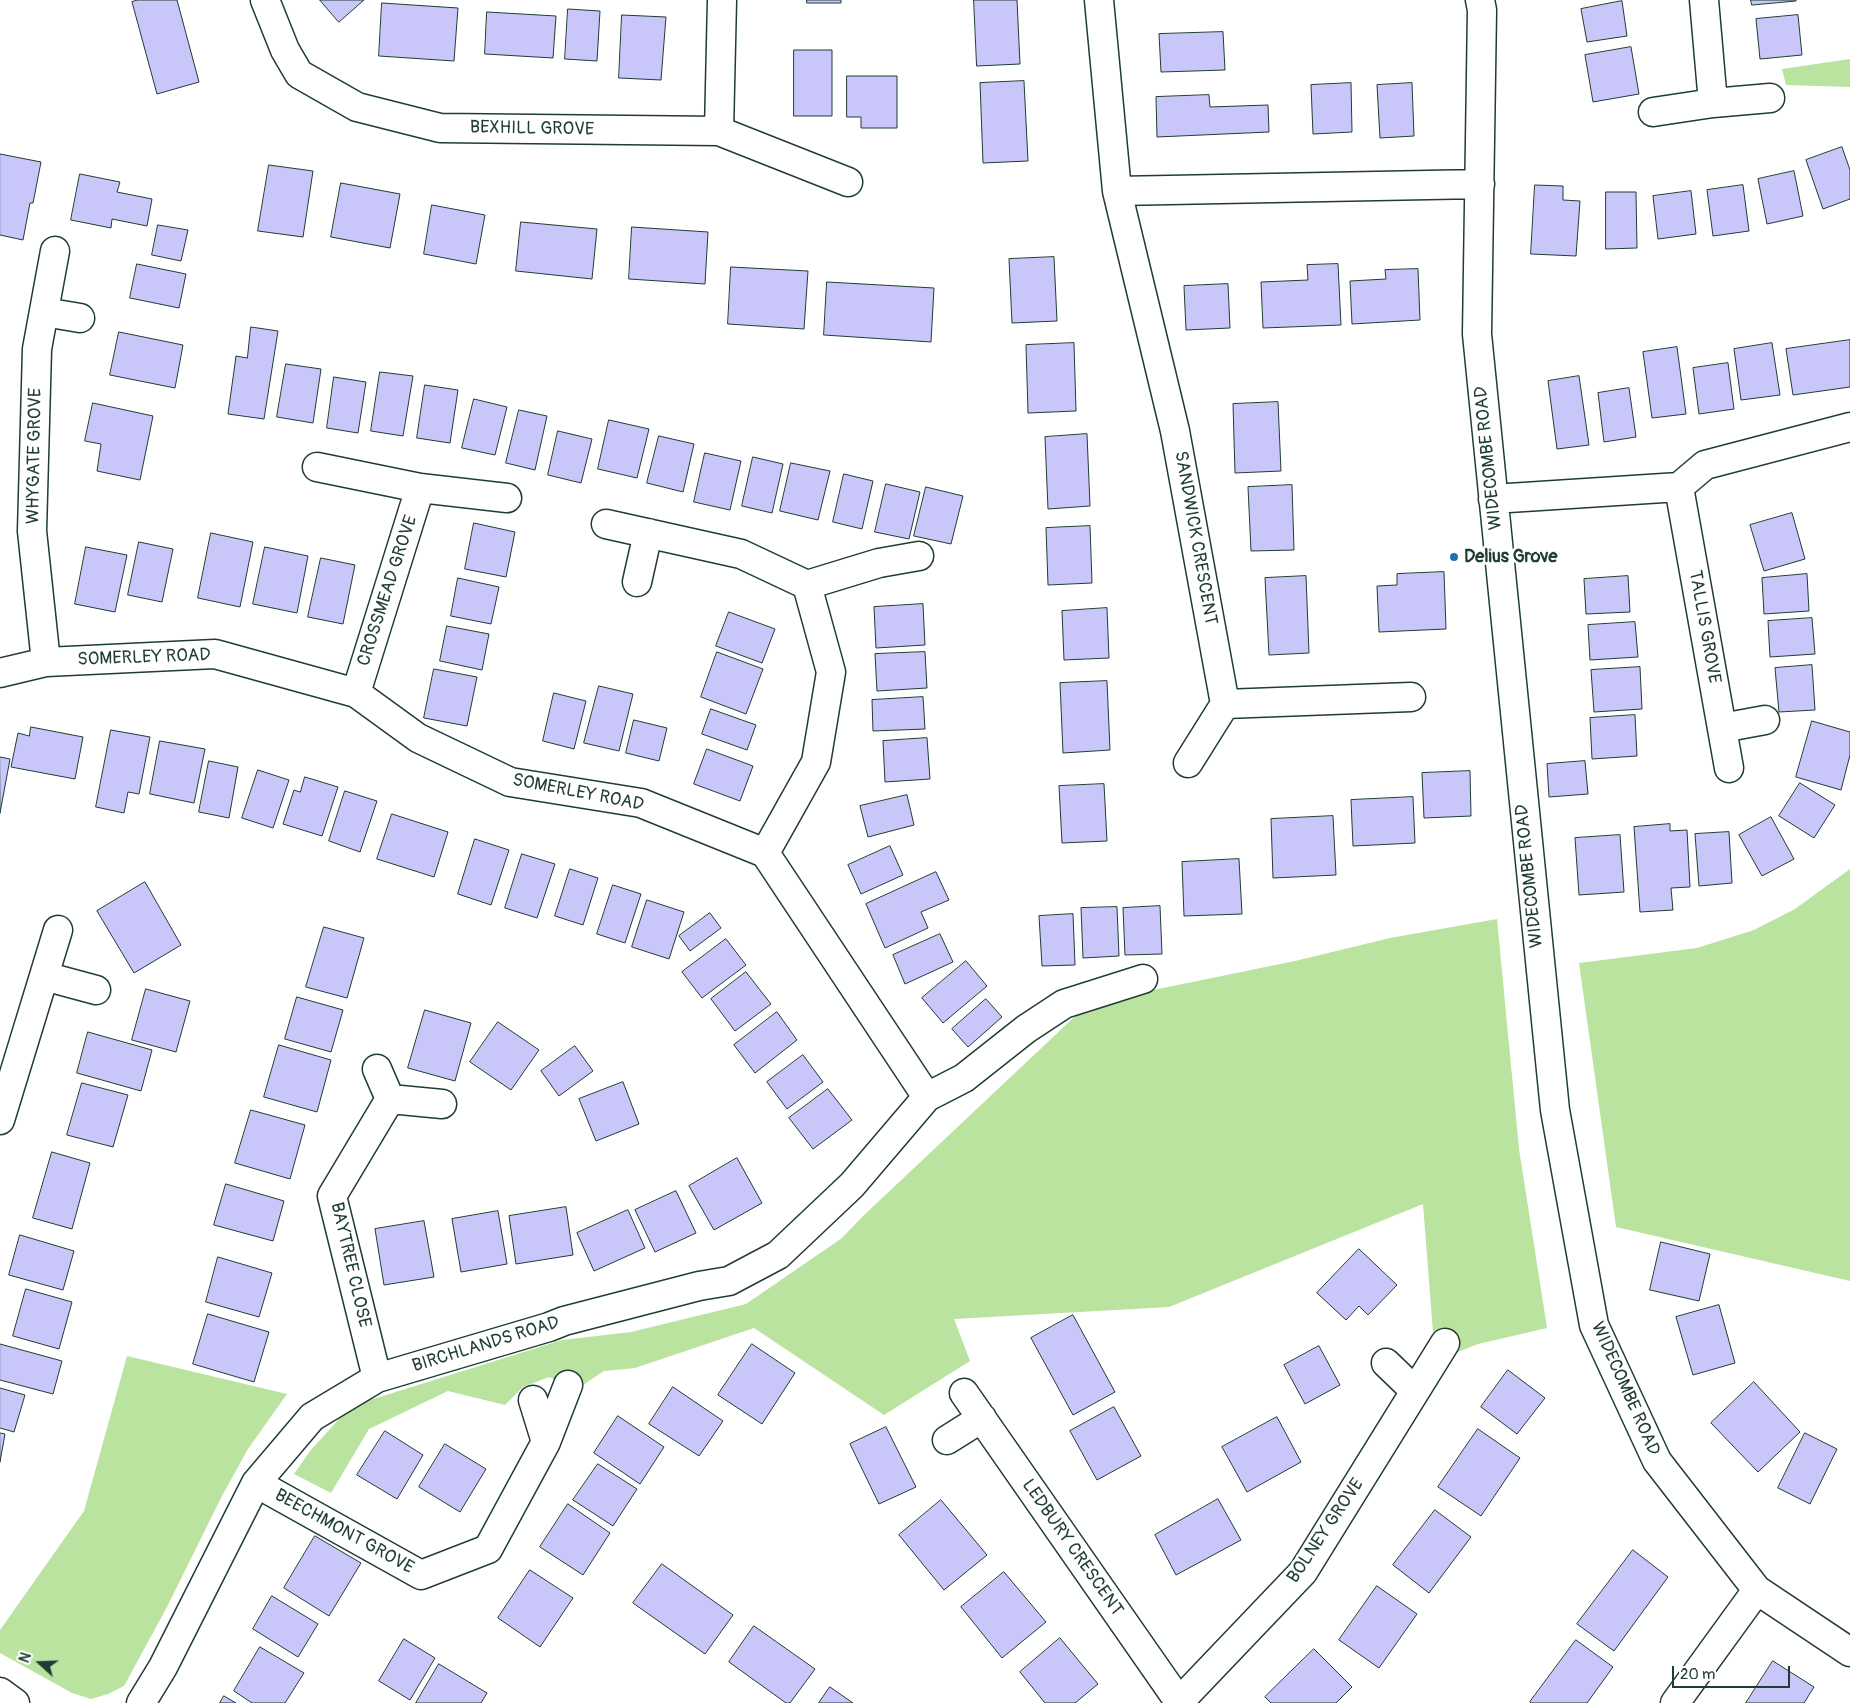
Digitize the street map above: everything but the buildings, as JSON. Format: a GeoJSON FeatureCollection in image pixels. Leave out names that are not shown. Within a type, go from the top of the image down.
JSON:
{"type":"FeatureCollection","features":[{"type":"Feature","properties":{"kind":"street","name":"BEXHILL GROVE"},"geometry":{"type":"LineString","coordinates":[[264,0],[285,50],[300,74],[357,107],[440,128],[720,131],[848,182]]}},
{"type":"Feature","properties":{"kind":"street"},"geometry":{"type":"LineString","coordinates":[[720,131],[722,0]]}},
{"type":"Feature","properties":{"kind":"street","name":"SANDWICK CRESCENT"},"geometry":{"type":"LineString","coordinates":[[1099,0],[1117,191],[1175,431],[1225,704]]}},
{"type":"Feature","properties":{"kind":"street","name":"WIDECOMBE ROAD"},"geometry":{"type":"LineString","coordinates":[[1480,0],[1482,10],[1477,334],[1554,1110],[1594,1325],[1657,1462],[1757,1590],[1850,1652]]}},
{"type":"Feature","properties":{"kind":"street"},"geometry":{"type":"LineString","coordinates":[[1704,0],[1713,103]]}},
{"type":"Feature","properties":{"kind":"street"},"geometry":{"type":"LineString","coordinates":[[1653,112],[1713,103],[1770,98]]}},
{"type":"Feature","properties":{"kind":"street"},"geometry":{"type":"LineString","coordinates":[[1117,191],[1480,184]]}},
{"type":"Feature","properties":{"kind":"street","name":"WHYGATE GROVE"},"geometry":{"type":"LineString","coordinates":[[46,662],[32,531],[37,349],[55,251]]}},
{"type":"Feature","properties":{"kind":"street"},"geometry":{"type":"LineString","coordinates":[[44,312],[80,318]]}},
{"type":"Feature","properties":{"kind":"street"},"geometry":{"type":"LineString","coordinates":[[1493,499],[1679,487],[1706,465],[1850,428]]}},
{"type":"Feature","properties":{"kind":"street"},"geometry":{"type":"LineString","coordinates":[[317,468],[420,488],[507,498]]}},
{"type":"Feature","properties":{"kind":"street","name":"TALLIS GROVE"},"geometry":{"type":"LineString","coordinates":[[1679,487],[1729,768]]}},
{"type":"Feature","properties":{"kind":"street","name":"CROSSMEAD GROVE"},"geometry":{"type":"LineString","coordinates":[[356,693],[420,488]]}},
{"type":"Feature","properties":{"kind":"street"},"geometry":{"type":"LineString","coordinates":[[606,524],[742,554],[807,585],[878,563],[919,556]]}},
{"type":"Feature","properties":{"kind":"street"},"geometry":{"type":"LineString","coordinates":[[637,582],[648,533]]}},
{"type":"Feature","properties":{"kind":"street"},"geometry":{"type":"LineString","coordinates":[[807,585],[831,672],[816,762],[765,853],[927,1098],[964,1078],[1026,1029],[1064,1004],[1143,979]]}},
{"type":"Feature","properties":{"kind":"street","name":"SOMERLEY ROAD"},"geometry":{"type":"LineString","coordinates":[[0,674],[46,662],[215,654],[356,693],[418,738],[510,782],[641,803],[765,853]]}},
{"type":"Feature","properties":{"kind":"street"},"geometry":{"type":"LineString","coordinates":[[1188,763],[1225,704],[1412,698]]}},
{"type":"Feature","properties":{"kind":"street"},"geometry":{"type":"LineString","coordinates":[[1722,728],[1765,720]]}},
{"type":"Feature","properties":{"kind":"street"},"geometry":{"type":"LineString","coordinates":[[0,1120],[58,930]]}},
{"type":"Feature","properties":{"kind":"street"},"geometry":{"type":"LineString","coordinates":[[44,976],[96,990]]}},
{"type":"Feature","properties":{"kind":"street"},"geometry":{"type":"LineString","coordinates":[[378,1069],[390,1099],[442,1104]]}},
{"type":"Feature","properties":{"kind":"street","name":"BIRCHLANDS ROAD"},"geometry":{"type":"LineString","coordinates":[[141,1703],[163,1667],[256,1483],[312,1417],[377,1378],[564,1321],[699,1286],[729,1281],[778,1255],[852,1185],[927,1098]]}},
{"type":"Feature","properties":{"kind":"street","name":"BAYTREE CLOSE"},"geometry":{"type":"LineString","coordinates":[[377,1378],[332,1196],[390,1099]]}},
{"type":"Feature","properties":{"kind":"street","name":"BOLNEY GROVE"},"geometry":{"type":"LineString","coordinates":[[1180,1703],[1303,1572],[1445,1343]]}},
{"type":"Feature","properties":{"kind":"street"},"geometry":{"type":"LineString","coordinates":[[1386,1363],[1415,1391]]}},
{"type":"Feature","properties":{"kind":"street"},"geometry":{"type":"LineString","coordinates":[[546,1442],[568,1385]]}},
{"type":"Feature","properties":{"kind":"street","name":"LEDBURY CRESCENT"},"geometry":{"type":"LineString","coordinates":[[964,1393],[1180,1703]]}},
{"type":"Feature","properties":{"kind":"street"},"geometry":{"type":"LineString","coordinates":[[533,1400],[546,1442]]}},
{"type":"Feature","properties":{"kind":"street"},"geometry":{"type":"LineString","coordinates":[[946,1440],[982,1418]]}},
{"type":"Feature","properties":{"kind":"street","name":"BEECHMONT GROVE"},"geometry":{"type":"LineString","coordinates":[[256,1483],[421,1575],[488,1549],[546,1442]]}},
{"type":"Feature","properties":{"kind":"street"},"geometry":{"type":"LineString","coordinates":[[1675,1703],[1757,1590]]}},
{"type":"Feature","properties":{"kind":"street"},"geometry":{"type":"LineString","coordinates":[[0,1692],[15,1703]]}},
{"type":"Feature","properties":{"kind":"green space"},"geometry":{"type":"Polygon","coordinates":[[[1850,59],[1850,87],[1786,85],[1782,69],[1850,59]]]}},
{"type":"Feature","properties":{"kind":"green space"},"geometry":{"type":"Polygon","coordinates":[[[1850,869],[1850,1281],[1616,1227],[1579,963],[1697,948],[1754,930],[1795,909],[1850,869]]]}},
{"type":"Feature","properties":{"kind":"green space"},"geometry":{"type":"Polygon","coordinates":[[[1497,919],[1519,1149],[1547,1328],[1478,1344],[1455,1353],[1433,1332],[1423,1204],[1169,1307],[954,1319],[970,1361],[884,1415],[754,1328],[635,1368],[604,1371],[577,1389],[549,1377],[523,1387],[505,1405],[448,1391],[369,1429],[331,1493],[294,1474],[310,1451],[351,1406],[562,1340],[631,1332],[746,1304],[842,1238],[1086,1006],[1295,961],[1390,938],[1497,919]]]}},
{"type":"Feature","properties":{"kind":"green space"},"geometry":{"type":"Polygon","coordinates":[[[127,1356],[287,1394],[248,1449],[124,1686],[108,1694],[91,1699],[72,1693],[0,1653],[0,1630],[84,1511],[127,1356]]]}},
{"type":"Feature","properties":{"kind":"place","name":"Delius Grove"},"geometry":{"type":"Point","coordinates":[1454,557]}}]}
